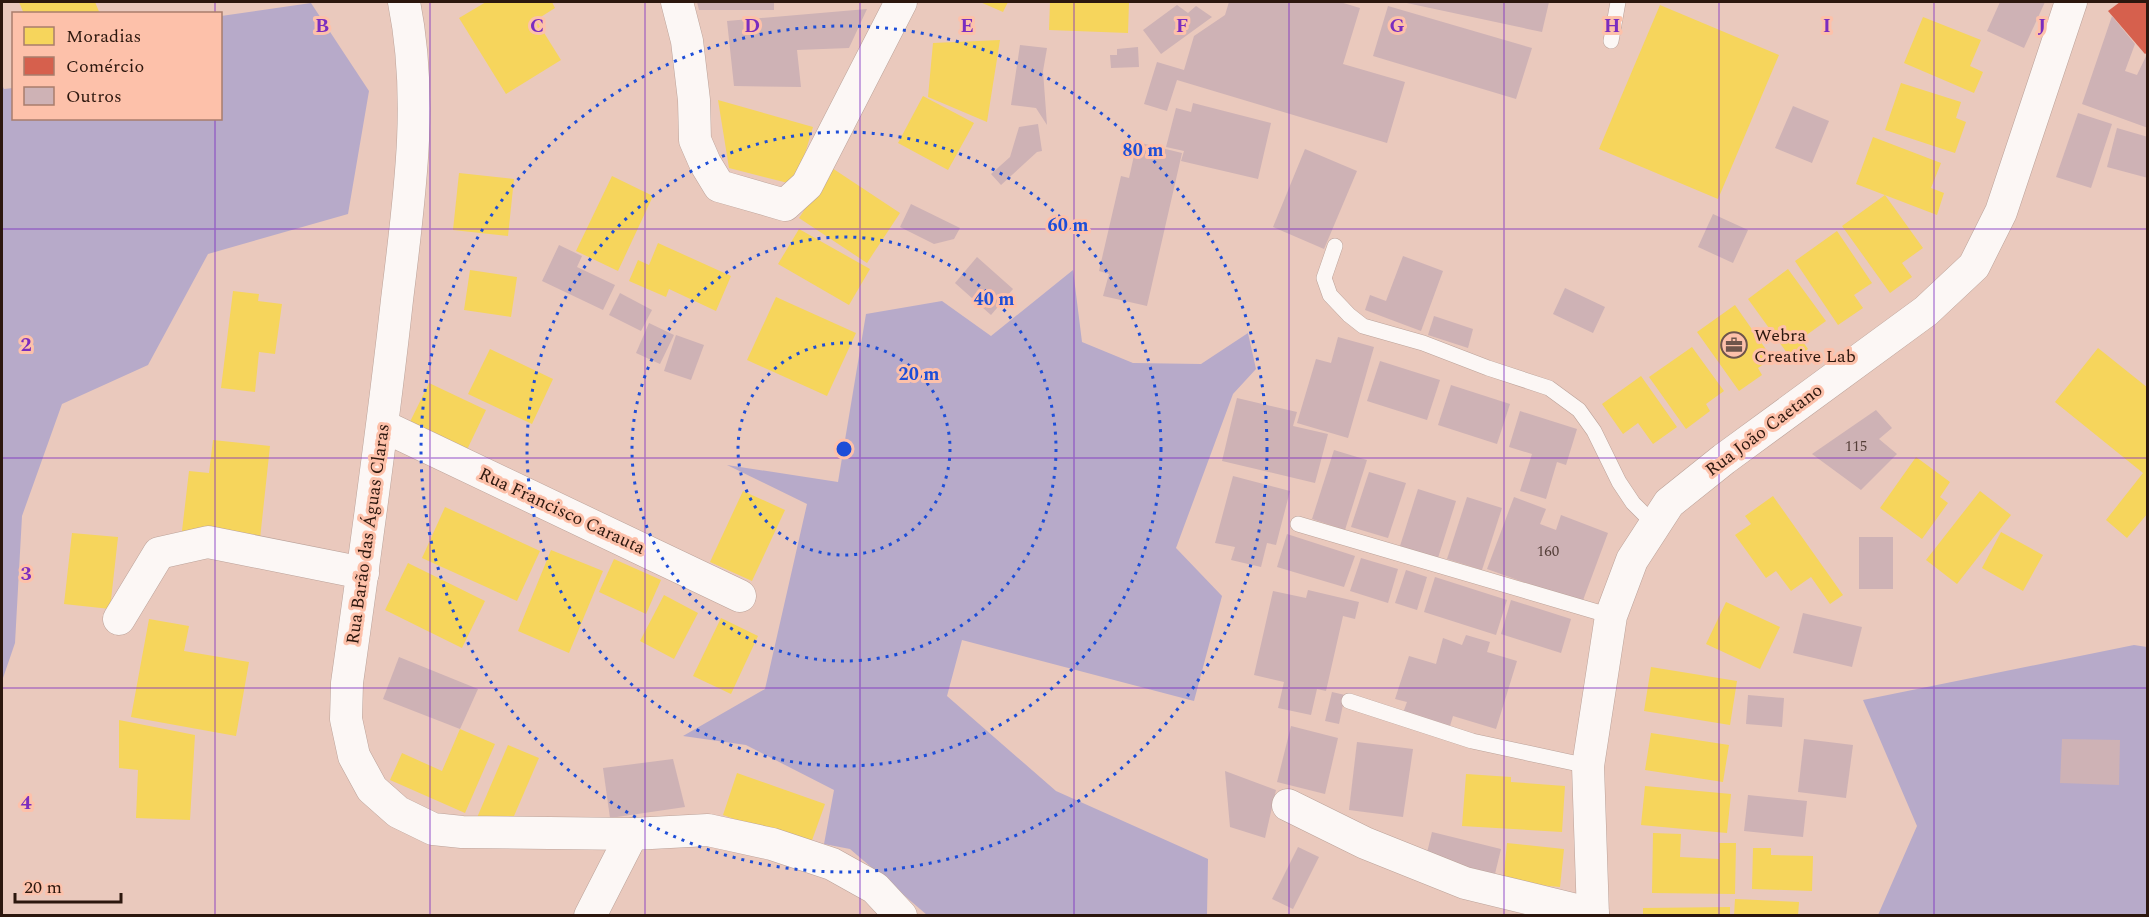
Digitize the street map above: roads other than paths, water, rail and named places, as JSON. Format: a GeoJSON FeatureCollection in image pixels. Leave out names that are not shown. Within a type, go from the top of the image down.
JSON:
{"type":"FeatureCollection","features":[{"type":"Feature","properties":{"kind":"street","name":"Rua Barão das Águas Claras"},"geometry":{"type":"LineString","coordinates":[[404,2],[414,68],[412,163],[383,426],[348,683],[346,719],[354,756],[372,789],[398,812],[432,829],[462,832],[632,834],[708,830],[772,844],[832,864],[874,888],[901,915]]}},
{"type":"Feature","properties":{"kind":"street"},"geometry":{"type":"LineString","coordinates":[[677,2],[687,41],[694,100],[694,140],[705,163],[719,186],[785,205],[807,185],[901,2]]}},
{"type":"Feature","properties":{"kind":"street","name":"Rua João Caetano"},"geometry":{"type":"LineString","coordinates":[[1593,915],[1588,766],[1611,616],[1632,560],[1669,503],[1724,459],[1926,311],[1974,266],[2001,212],[2071,2]]}},
{"type":"Feature","properties":{"kind":"street","name":"Rua Francisco Carauta"},"geometry":{"type":"LineString","coordinates":[[383,426],[740,596]]}},
{"type":"Feature","properties":{"kind":"street"},"geometry":{"type":"LineString","coordinates":[[119,619],[159,553],[208,542],[363,573]]}},
{"type":"Feature","properties":{"kind":"street"},"geometry":{"type":"LineString","coordinates":[[1288,805],[1365,843],[1465,883],[1593,915]]}},
{"type":"Feature","properties":{"kind":"street"},"geometry":{"type":"LineString","coordinates":[[590,915],[632,834]]}},
{"type":"Feature","properties":{"kind":"lane"},"geometry":{"type":"LineString","coordinates":[[1611,41],[1618,2]]}},
{"type":"Feature","properties":{"kind":"lane"},"geometry":{"type":"LineString","coordinates":[[1335,246],[1324,278],[1330,295],[1348,315],[1363,326],[1423,344],[1549,388],[1579,410],[1594,431],[1619,482],[1633,503],[1655,525]]}},
{"type":"Feature","properties":{"kind":"lane"},"geometry":{"type":"LineString","coordinates":[[1298,524],[1611,616]]}},
{"type":"Feature","properties":{"kind":"lane"},"geometry":{"type":"LineString","coordinates":[[1349,701],[1472,741],[1588,766]]}},
{"type":"Feature","properties":{"kind":"place","name":"Webra Creative Lab"},"geometry":{"type":"Point","coordinates":[1734,345]}}]}
